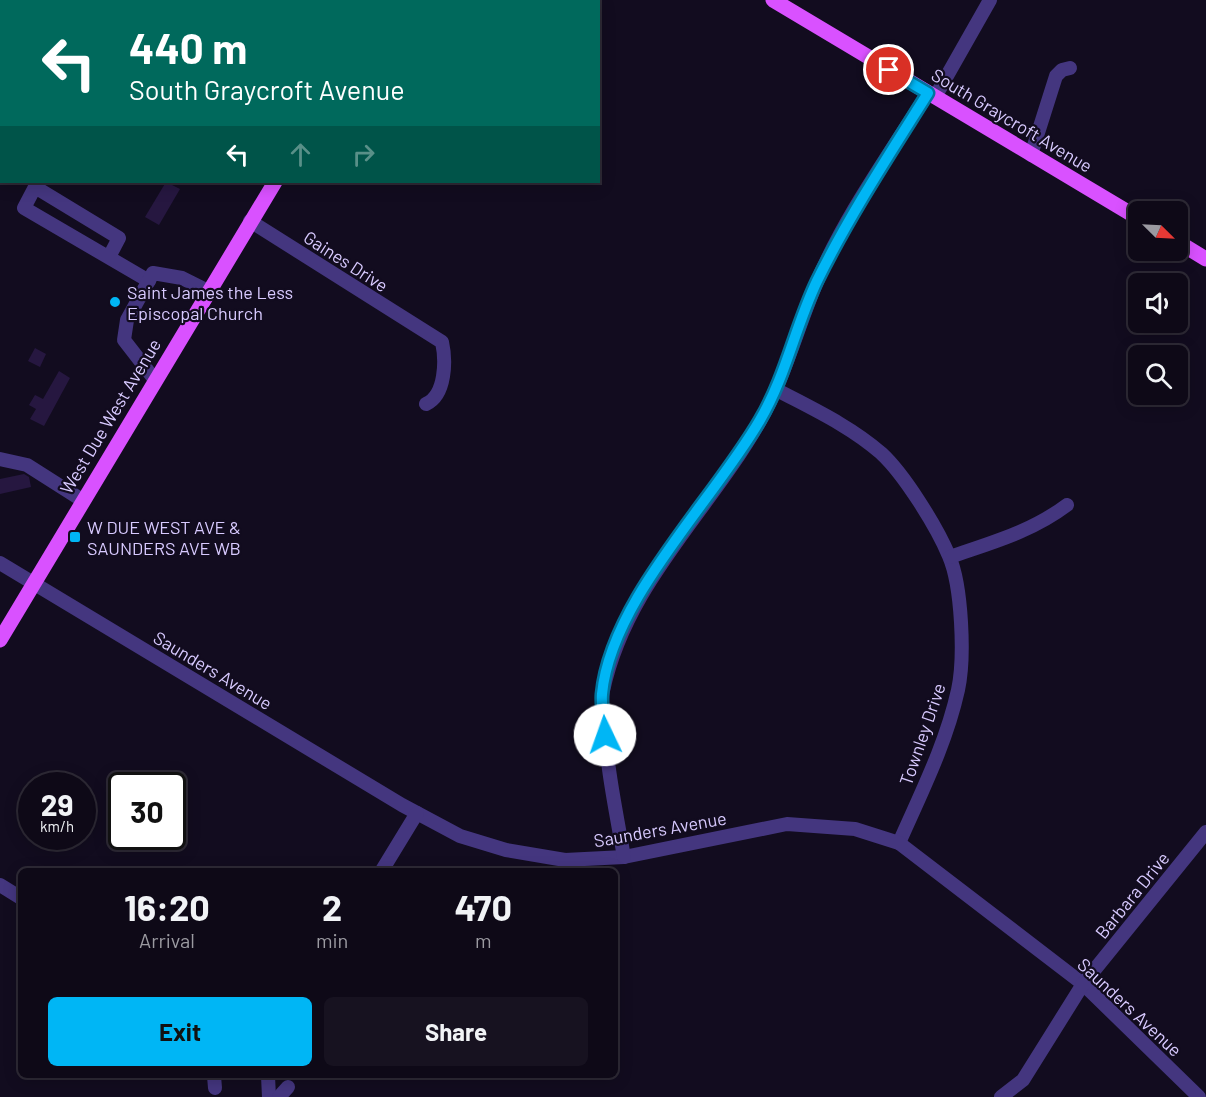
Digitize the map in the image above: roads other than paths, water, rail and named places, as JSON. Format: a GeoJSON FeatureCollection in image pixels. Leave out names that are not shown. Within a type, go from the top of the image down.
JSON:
{"type":"FeatureCollection","features":[{"type":"Feature","properties":{"kind":"main road","name":"South Graycroft Avenue"},"geometry":{"type":"LineString","coordinates":[[772,0],[1128,213]]}},
{"type":"Feature","properties":{"kind":"main road","name":"West Due West Avenue"},"geometry":{"type":"LineString","coordinates":[[0,640],[273,183]]}},
{"type":"Feature","properties":{"kind":"main road"},"geometry":{"type":"LineString","coordinates":[[1188,248],[1206,259]]}},
{"type":"Feature","properties":{"kind":"street"},"geometry":{"type":"LineString","coordinates":[[624,857],[606,754],[602,694],[611,657],[629,615],[666,555],[760,422],[777,390],[821,274],[844,229],[990,0]]}},
{"type":"Feature","properties":{"kind":"street"},"geometry":{"type":"LineString","coordinates":[[1031,155],[1056,76],[1062,70],[1070,68]]}},
{"type":"Feature","properties":{"kind":"street"},"geometry":{"type":"LineString","coordinates":[[109,257],[119,237],[35,186],[24,208],[109,257],[149,280]]}},
{"type":"Feature","properties":{"kind":"street","name":"Gaines Drive"},"geometry":{"type":"LineString","coordinates":[[250,221],[422,331],[437,338],[443,347],[444,365],[439,391],[435,398],[426,404]]}},
{"type":"Feature","properties":{"kind":"street"},"geometry":{"type":"LineString","coordinates":[[155,380],[124,340],[127,320],[153,273],[182,278],[208,291]]}},
{"type":"Feature","properties":{"kind":"street","name":"Townley Drive"},"geometry":{"type":"LineString","coordinates":[[777,390],[843,425],[883,454],[912,491],[950,557],[961,618],[962,657],[958,690],[935,762],[899,843]]}},
{"type":"Feature","properties":{"kind":"street"},"geometry":{"type":"LineString","coordinates":[[0,459],[27,465],[82,500]]}},
{"type":"Feature","properties":{"kind":"street"},"geometry":{"type":"LineString","coordinates":[[950,557],[1022,532],[1044,522],[1067,505]]}},
{"type":"Feature","properties":{"kind":"street","name":"Saunders Avenue"},"geometry":{"type":"LineString","coordinates":[[0,563],[417,813],[460,836],[523,853],[565,860],[624,857],[788,824],[855,829],[899,843],[1083,984],[1199,1097]]}},
{"type":"Feature","properties":{"kind":"street"},"geometry":{"type":"LineString","coordinates":[[383,868],[417,813]]}},
{"type":"Feature","properties":{"kind":"street","name":"Barbara Drive"},"geometry":{"type":"LineString","coordinates":[[1001,1097],[1023,1080],[1083,984],[1206,832]]}},
{"type":"Feature","properties":{"kind":"street"},"geometry":{"type":"LineString","coordinates":[[0,885],[18,895]]}},
{"type":"Feature","properties":{"kind":"street"},"geometry":{"type":"LineString","coordinates":[[268,1078],[269,1097]]}},
{"type":"Feature","properties":{"kind":"place","name":"Saint James the Less Episcopal Church"},"geometry":{"type":"Point","coordinates":[115,302]}},
{"type":"Feature","properties":{"kind":"place","name":"W DUE WEST AVE & SAUNDERS AVE WB"},"geometry":{"type":"Point","coordinates":[75,537]}}]}
